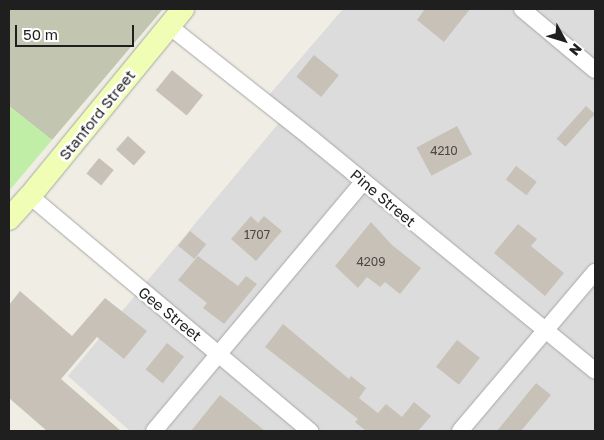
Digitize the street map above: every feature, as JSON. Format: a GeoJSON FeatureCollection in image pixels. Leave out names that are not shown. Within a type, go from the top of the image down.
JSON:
{"type":"FeatureCollection","features":[{"type":"Feature","properties":{"kind":"street","name":"Stanford Street"},"geometry":{"type":"LineString","coordinates":[[9,219],[183,9]]}},
{"type":"Feature","properties":{"kind":"street"},"geometry":{"type":"LineString","coordinates":[[522,9],[595,70]]}},
{"type":"Feature","properties":{"kind":"street","name":"Pine Street"},"geometry":{"type":"LineString","coordinates":[[169,26],[595,371]]}},
{"type":"Feature","properties":{"kind":"street"},"geometry":{"type":"LineString","coordinates":[[154,431],[364,182]]}},
{"type":"Feature","properties":{"kind":"street","name":"Gee Street"},"geometry":{"type":"LineString","coordinates":[[30,196],[310,431]]}},
{"type":"Feature","properties":{"kind":"street"},"geometry":{"type":"LineString","coordinates":[[460,431],[595,272]]}},
{"type":"Feature","properties":{"kind":"shaded area"},"geometry":{"type":"Polygon","coordinates":[[[9,9],[163,9],[52,140],[9,106],[9,9]]]}},
{"type":"Feature","properties":{"kind":"shaded area"},"geometry":{"type":"Polygon","coordinates":[[[343,9],[595,9],[595,431],[130,431],[68,376],[288,112],[269,95],[343,9]]]}},
{"type":"Feature","properties":{"kind":"green space"},"geometry":{"type":"Polygon","coordinates":[[[9,106],[52,140],[9,191],[9,106]]]}},
{"type":"Feature","properties":{"kind":"building"},"geometry":{"type":"Polygon","coordinates":[[[425,9],[470,9],[444,42],[417,20],[425,9]]]}},
{"type":"Feature","properties":{"kind":"building"},"geometry":{"type":"Polygon","coordinates":[[[314,55],[339,75],[321,97],[296,77],[314,55]]]}},
{"type":"Feature","properties":{"kind":"building"},"geometry":{"type":"Polygon","coordinates":[[[172,70],[203,95],[187,115],[156,90],[172,70]]]}},
{"type":"Feature","properties":{"kind":"building"},"geometry":{"type":"Polygon","coordinates":[[[586,106],[595,114],[565,147],[557,139],[586,106]]]}},
{"type":"Feature","properties":{"kind":"building"},"geometry":{"type":"Polygon","coordinates":[[[457,126],[472,154],[431,176],[416,148],[457,126]]]}},
{"type":"Feature","properties":{"kind":"building"},"geometry":{"type":"Polygon","coordinates":[[[128,136],[146,152],[134,165],[116,149],[128,136]]]}},
{"type":"Feature","properties":{"kind":"building"},"geometry":{"type":"Polygon","coordinates":[[[99,158],[114,170],[101,186],[86,174],[99,158]]]}},
{"type":"Feature","properties":{"kind":"building"},"geometry":{"type":"Polygon","coordinates":[[[516,166],[537,182],[527,195],[506,180],[516,166]]]}},
{"type":"Feature","properties":{"kind":"building"},"geometry":{"type":"Polygon","coordinates":[[[251,216],[258,223],[264,216],[282,231],[256,261],[231,239],[251,216]]]}},
{"type":"Feature","properties":{"kind":"building"},"geometry":{"type":"Polygon","coordinates":[[[371,222],[392,245],[421,268],[400,294],[385,282],[380,287],[367,277],[358,288],[335,266],[371,222]]]}},
{"type":"Feature","properties":{"kind":"building"},"geometry":{"type":"Polygon","coordinates":[[[518,224],[537,239],[531,246],[564,273],[545,296],[494,253],[518,224]]]}},
{"type":"Feature","properties":{"kind":"building"},"geometry":{"type":"Polygon","coordinates":[[[190,231],[206,244],[194,259],[178,246],[190,231]]]}},
{"type":"Feature","properties":{"kind":"building"},"geometry":{"type":"Polygon","coordinates":[[[198,256],[238,286],[246,276],[257,284],[224,324],[203,308],[207,303],[178,280],[198,256]]]}},
{"type":"Feature","properties":{"kind":"building"},"geometry":{"type":"Polygon","coordinates":[[[20,291],[72,336],[105,298],[147,331],[124,359],[97,337],[61,379],[121,431],[47,431],[9,398],[9,305],[20,291]]]}},
{"type":"Feature","properties":{"kind":"building"},"geometry":{"type":"Polygon","coordinates":[[[283,324],[349,379],[351,376],[366,388],[359,398],[378,413],[386,404],[402,417],[414,402],[431,416],[418,431],[366,431],[355,422],[358,419],[265,347],[283,324]]]}},
{"type":"Feature","properties":{"kind":"building"},"geometry":{"type":"Polygon","coordinates":[[[457,340],[480,358],[459,385],[436,367],[457,340]]]}},
{"type":"Feature","properties":{"kind":"building"},"geometry":{"type":"Polygon","coordinates":[[[167,343],[184,357],[163,383],[146,369],[167,343]]]}},
{"type":"Feature","properties":{"kind":"building"},"geometry":{"type":"Polygon","coordinates":[[[536,383],[551,395],[521,431],[497,431],[536,383]]]}},
{"type":"Feature","properties":{"kind":"building"},"geometry":{"type":"Polygon","coordinates":[[[220,395],[239,410],[265,431],[191,431],[220,395]]]}}]}
